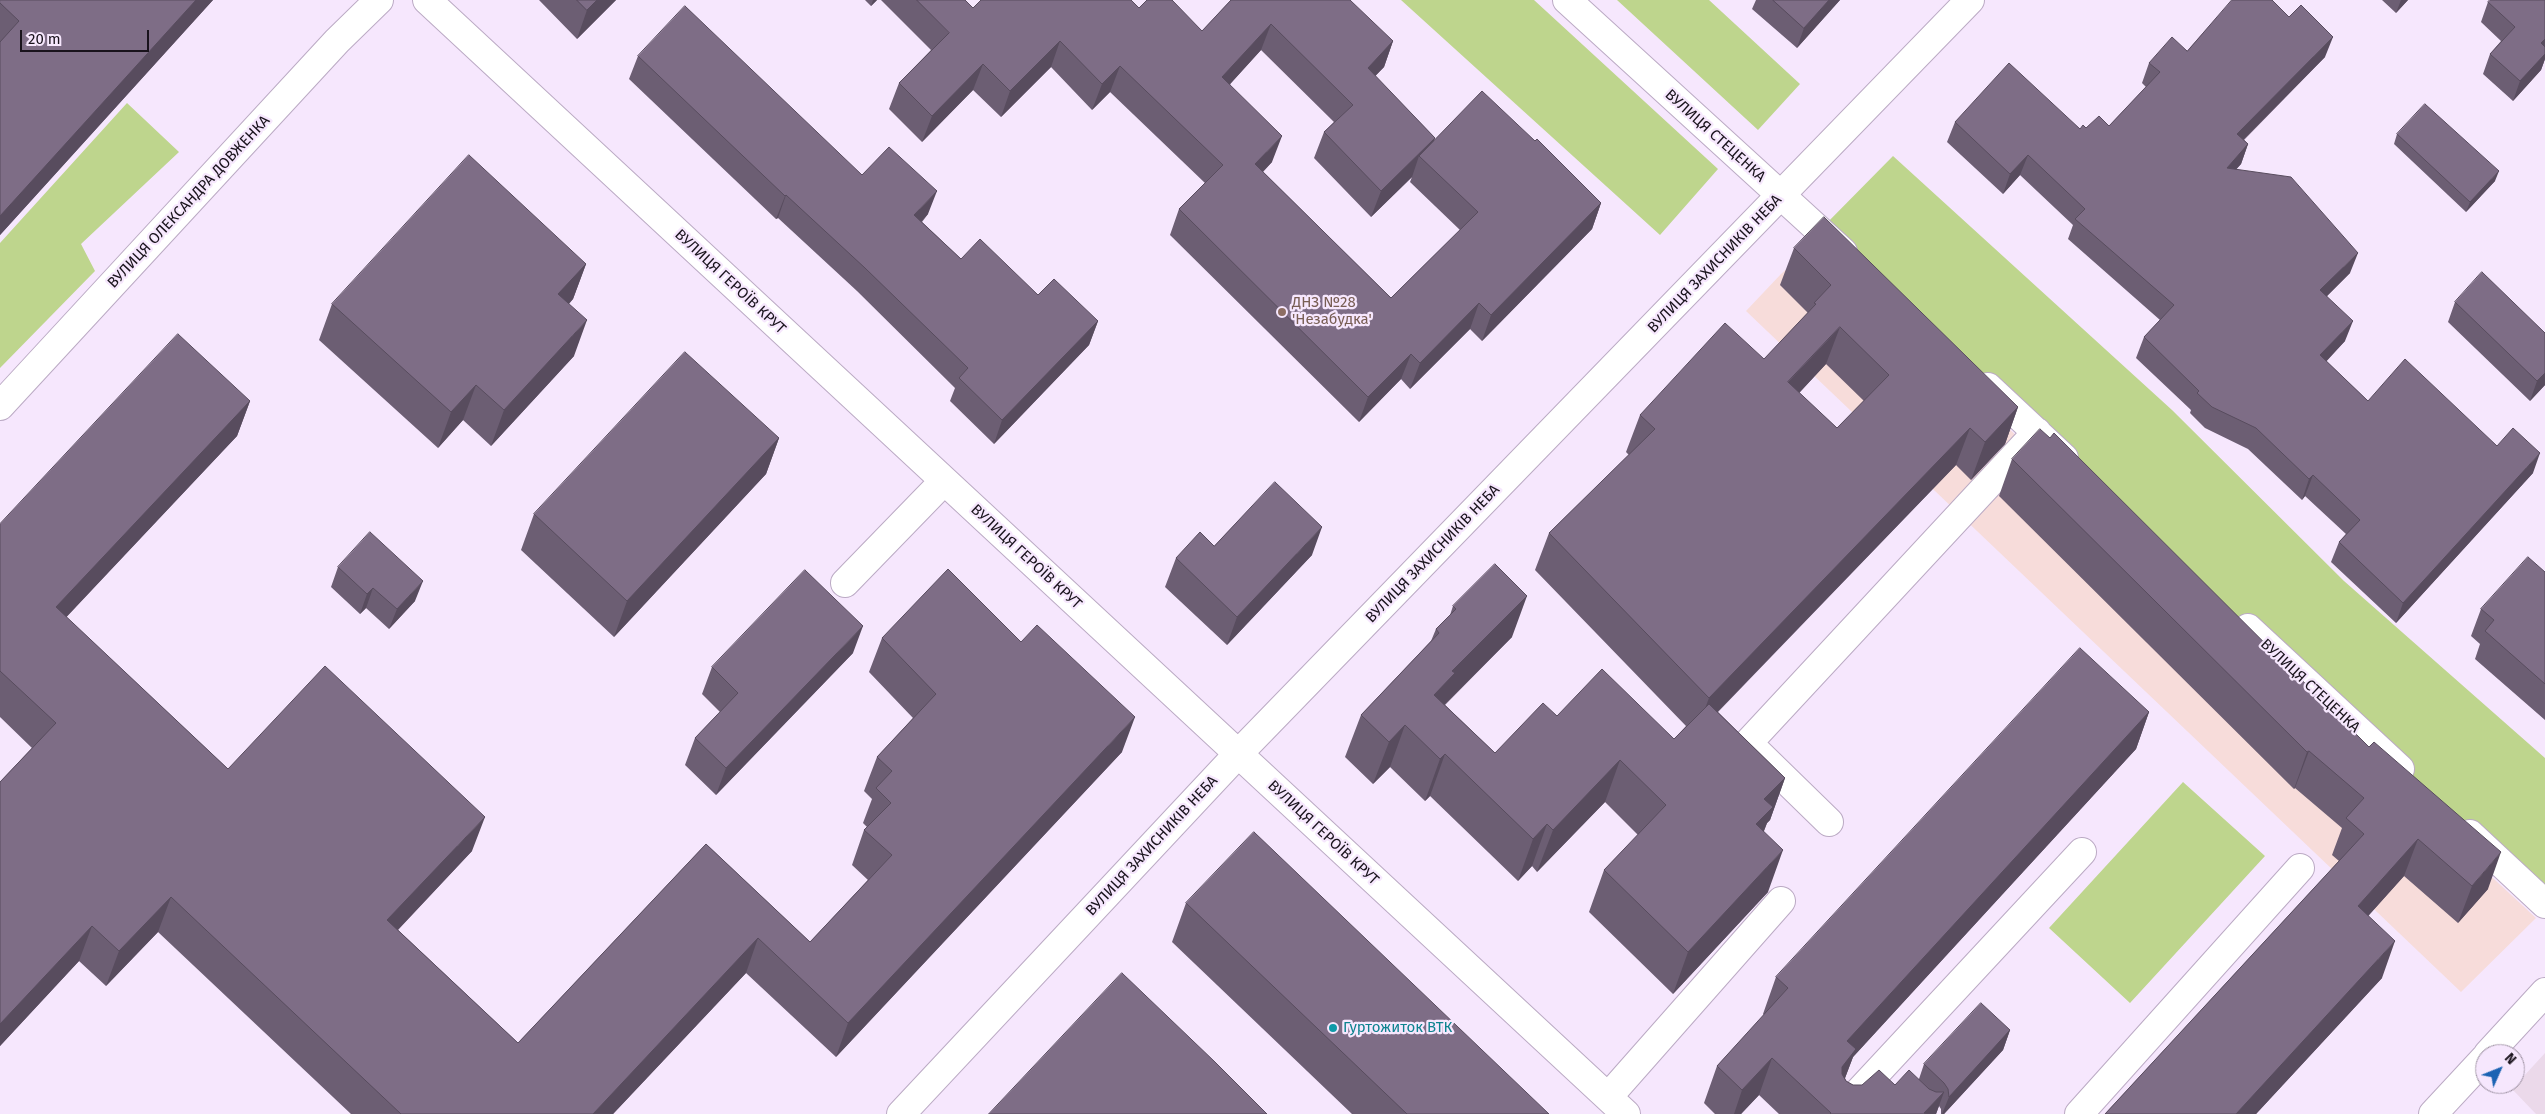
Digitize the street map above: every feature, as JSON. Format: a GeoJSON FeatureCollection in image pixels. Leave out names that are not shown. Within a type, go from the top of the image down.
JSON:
{"type":"FeatureCollection","features":[{"type":"Feature","properties":{"kind":"street","name":"ВУЛИЦЯ ОЛЕКСАНДРА ДОВЖЕНКА"},"geometry":{"type":"LineString","coordinates":[[0,406],[338,41],[379,0]]}},
{"type":"Feature","properties":{"kind":"street","name":"ВУЛИЦЯ ГЕРОЇВ КРУТ"},"geometry":{"type":"LineString","coordinates":[[427,0],[1617,1105]]}},
{"type":"Feature","properties":{"kind":"street","name":"ВУЛИЦЯ СТЕЦЕНКА"},"geometry":{"type":"LineString","coordinates":[[1567,0],[1863,271]]}},
{"type":"Feature","properties":{"kind":"street","name":"ВУЛИЦЯ ЗАХИСНИКІВ НЕБА"},"geometry":{"type":"LineString","coordinates":[[901,1114],[1238,754],[1970,0]]}},
{"type":"Feature","properties":{"kind":"street"},"geometry":{"type":"LineString","coordinates":[[1972,372],[2080,473]]}},
{"type":"Feature","properties":{"kind":"street"},"geometry":{"type":"LineString","coordinates":[[1829,822],[1748,743],[2037,432]]}},
{"type":"Feature","properties":{"kind":"street"},"geometry":{"type":"LineString","coordinates":[[845,583],[944,481]]}},
{"type":"Feature","properties":{"kind":"street","name":"ВУЛИЦЯ СТЕЦЕНКА"},"geometry":{"type":"LineString","coordinates":[[2233,614],[2422,790]]}},
{"type":"Feature","properties":{"kind":"street"},"geometry":{"type":"LineString","coordinates":[[2451,816],[2545,904]]}},
{"type":"Feature","properties":{"kind":"street"},"geometry":{"type":"LineString","coordinates":[[1844,1107],[2082,852]]}},
{"type":"Feature","properties":{"kind":"street"},"geometry":{"type":"LineString","coordinates":[[2079,1114],[2300,868]]}},
{"type":"Feature","properties":{"kind":"street"},"geometry":{"type":"LineString","coordinates":[[1617,1105],[1781,900]]}},
{"type":"Feature","properties":{"kind":"street"},"geometry":{"type":"LineString","coordinates":[[2497,1044],[2545,992]]}},
{"type":"Feature","properties":{"kind":"street"},"geometry":{"type":"LineString","coordinates":[[2433,1114],[2475,1069]]}},
{"type":"Feature","properties":{"kind":"street"},"geometry":{"type":"LineString","coordinates":[[1879,1070],[1899,1089]]}},
{"type":"Feature","properties":{"kind":"shaded area"},"geometry":{"type":"Polygon","coordinates":[[[1814,244],[2023,442],[2536,918],[2461,992],[1746,311],[1781,274],[1814,244]]]}},
{"type":"Feature","properties":{"kind":"shaded area"},"geometry":{"type":"Polygon","coordinates":[[[2545,1053],[2545,1114],[2536,1114],[2517,1094],[2525,1094],[2525,1075],[2545,1053]]]}},
{"type":"Feature","properties":{"kind":"green space"},"geometry":{"type":"Polygon","coordinates":[[[1401,0],[1534,0],[1718,169],[1660,235],[1401,0]]]}},
{"type":"Feature","properties":{"kind":"green space"},"geometry":{"type":"Polygon","coordinates":[[[1617,0],[1709,0],[1800,84],[1758,130],[1617,0]]]}},
{"type":"Feature","properties":{"kind":"green space"},"geometry":{"type":"Polygon","coordinates":[[[127,103],[179,152],[81,244],[95,271],[0,368],[0,243],[127,103]]]}},
{"type":"Feature","properties":{"kind":"green space"},"geometry":{"type":"Polygon","coordinates":[[[1893,156],[2172,410],[2344,581],[2545,758],[2545,904],[1819,231],[1893,156]]]}},
{"type":"Feature","properties":{"kind":"green space"},"geometry":{"type":"Polygon","coordinates":[[[2183,782],[2265,856],[2130,1003],[2049,928],[2183,782]]]}},
{"type":"Feature","properties":{"kind":"building"},"geometry":{"type":"Polygon","coordinates":[[[0,0],[196,0],[0,216],[0,42],[19,21],[0,3],[0,0]]]}},
{"type":"Feature","properties":{"kind":"building"},"geometry":{"type":"Polygon","coordinates":[[[577,0],[597,0],[587,10],[577,0]]]}},
{"type":"Feature","properties":{"kind":"building"},"geometry":{"type":"Polygon","coordinates":[[[917,0],[965,0],[973,8],[981,0],[1131,0],[1139,8],[1147,0],[1172,0],[1202,31],[1231,0],[1350,0],[1393,41],[1368,68],[1435,138],[1381,191],[1324,132],[1353,105],[1271,24],[1222,77],[1282,136],[1255,164],[1391,298],[1478,212],[1419,156],[1482,91],[1535,141],[1537,139],[1601,203],[1491,315],[1479,303],[1420,363],[1411,354],[1368,397],[1179,209],[1223,165],[1120,66],[1102,84],[1060,41],[1010,91],[983,64],[932,116],[899,83],[949,33],[917,0]]]}},
{"type":"Feature","properties":{"kind":"building"},"geometry":{"type":"Polygon","coordinates":[[[1773,0],[1829,0],[1804,28],[1773,0]]]}},
{"type":"Feature","properties":{"kind":"building"},"geometry":{"type":"Polygon","coordinates":[[[2232,0],[2272,0],[2289,17],[2301,5],[2333,37],[2237,134],[2248,144],[2227,168],[2291,177],[2358,253],[2320,290],[2353,321],[2320,355],[2368,401],[2405,359],[2497,446],[2513,428],[2540,453],[2403,603],[2339,542],[2360,520],[2313,475],[2309,479],[2256,428],[2212,407],[2197,393],[2199,391],[2144,337],[2174,305],[2075,219],[2085,209],[2028,155],[2010,174],[1955,122],[2009,63],[2080,129],[2083,125],[2086,128],[2099,116],[2109,126],[2160,72],[2149,63],[2172,37],[2187,51],[2232,0]]]}},
{"type":"Feature","properties":{"kind":"building"},"geometry":{"type":"Polygon","coordinates":[[[2490,0],[2545,0],[2545,39],[2541,43],[2545,47],[2545,54],[2520,81],[2490,54],[2515,27],[2488,2],[2490,0]]]}},
{"type":"Feature","properties":{"kind":"building"},"geometry":{"type":"Polygon","coordinates":[[[685,6],[862,175],[889,147],[937,191],[914,215],[961,259],[980,239],[1038,295],[1054,279],[1098,321],[1002,420],[959,378],[968,368],[865,268],[785,196],[638,56],[685,6]]]}},
{"type":"Feature","properties":{"kind":"building"},"geometry":{"type":"Polygon","coordinates":[[[2425,104],[2499,171],[2470,202],[2397,134],[2425,104]]]}},
{"type":"Feature","properties":{"kind":"building"},"geometry":{"type":"Polygon","coordinates":[[[469,155],[586,264],[558,294],[587,320],[504,410],[476,385],[451,412],[332,304],[469,155]]]}},
{"type":"Feature","properties":{"kind":"building"},"geometry":{"type":"Polygon","coordinates":[[[1824,217],[2018,407],[1985,442],[1970,428],[1709,698],[1549,533],[1655,429],[1640,415],[1725,323],[1764,359],[1816,304],[1814,303],[1831,285],[1794,248],[1824,217]],[[1840,327],[1788,382],[1837,428],[1889,375],[1840,327]]]}},
{"type":"Feature","properties":{"kind":"building"},"geometry":{"type":"Polygon","coordinates":[[[2482,272],[2545,333],[2545,373],[2537,381],[2455,302],[2482,272]]]}},
{"type":"Feature","properties":{"kind":"building"},"geometry":{"type":"Polygon","coordinates":[[[178,334],[250,401],[56,607],[228,769],[325,666],[485,817],[387,920],[518,1043],[706,844],[810,942],[892,855],[864,830],[891,803],[876,788],[892,771],[877,757],[936,694],[882,638],[948,569],[1021,642],[1037,625],[1135,717],[848,1023],[758,938],[593,1114],[401,1114],[171,897],[119,951],[92,926],[0,1024],[0,782],[56,723],[0,671],[0,524],[178,334]]]}},
{"type":"Feature","properties":{"kind":"building"},"geometry":{"type":"Polygon","coordinates":[[[685,352],[779,438],[627,601],[534,514],[685,352]]]}},
{"type":"Feature","properties":{"kind":"building"},"geometry":{"type":"Polygon","coordinates":[[[2040,429],[2050,438],[2054,433],[2369,747],[2374,742],[2501,852],[2472,886],[2418,839],[2358,906],[2395,941],[2236,1114],[2105,1114],[2364,834],[2346,818],[2364,798],[2309,751],[2307,752],[2012,459],[2040,429]]]}},
{"type":"Feature","properties":{"kind":"building"},"geometry":{"type":"Polygon","coordinates":[[[1275,482],[1322,527],[1237,617],[1176,558],[1200,532],[1214,546],[1275,482]]]}},
{"type":"Feature","properties":{"kind":"building"},"geometry":{"type":"Polygon","coordinates":[[[370,532],[423,581],[397,609],[373,588],[367,594],[338,567],[370,532]]]}},
{"type":"Feature","properties":{"kind":"building"},"geometry":{"type":"Polygon","coordinates":[[[2528,557],[2545,572],[2545,684],[2485,631],[2494,620],[2481,609],[2528,557]]]}},
{"type":"Feature","properties":{"kind":"building"},"geometry":{"type":"Polygon","coordinates":[[[1495,564],[1527,596],[1452,671],[1455,673],[1434,695],[1495,753],[1543,703],[1557,716],[1602,669],[1674,739],[1709,704],[1785,778],[1764,799],[1773,807],[1756,824],[1783,850],[1688,952],[1604,870],[1666,805],[1620,760],[1553,830],[1547,824],[1533,839],[1445,754],[1440,759],[1405,725],[1389,742],[1361,715],[1439,633],[1436,629],[1456,609],[1453,606],[1495,564]]]}},
{"type":"Feature","properties":{"kind":"building"},"geometry":{"type":"Polygon","coordinates":[[[805,570],[863,626],[726,768],[695,738],[738,693],[712,667],[805,570]]]}},
{"type":"Feature","properties":{"kind":"building"},"geometry":{"type":"Polygon","coordinates":[[[2080,648],[2149,712],[1847,1041],[1856,1049],[1842,1067],[1842,1074],[1846,1081],[1853,1085],[1862,1085],[1879,1070],[1895,1085],[1909,1070],[1929,1089],[1936,1092],[1944,1092],[1924,1113],[1926,1114],[1830,1114],[1772,1058],[1742,1090],[1717,1066],[1788,988],[1776,977],[2080,648]]]}},
{"type":"Feature","properties":{"kind":"building"},"geometry":{"type":"Polygon","coordinates":[[[1254,832],[1549,1114],[1407,1114],[1186,903],[1254,832]]]}},
{"type":"Feature","properties":{"kind":"building"},"geometry":{"type":"Polygon","coordinates":[[[1122,973],[1215,1062],[1267,1114],[989,1114],[1122,973]]]}},
{"type":"Feature","properties":{"kind":"building"},"geometry":{"type":"Polygon","coordinates":[[[1981,1003],[2010,1030],[1949,1097],[1948,1089],[1944,1083],[1924,1064],[1981,1003]]]}},
{"type":"Feature","properties":{"kind":"place","name":"ДНЗ №28 'Незабудка'"},"geometry":{"type":"Point","coordinates":[1282,312]}},
{"type":"Feature","properties":{"kind":"place","name":"Гуртожиток ВТК"},"geometry":{"type":"Point","coordinates":[1333,1028]}}]}
